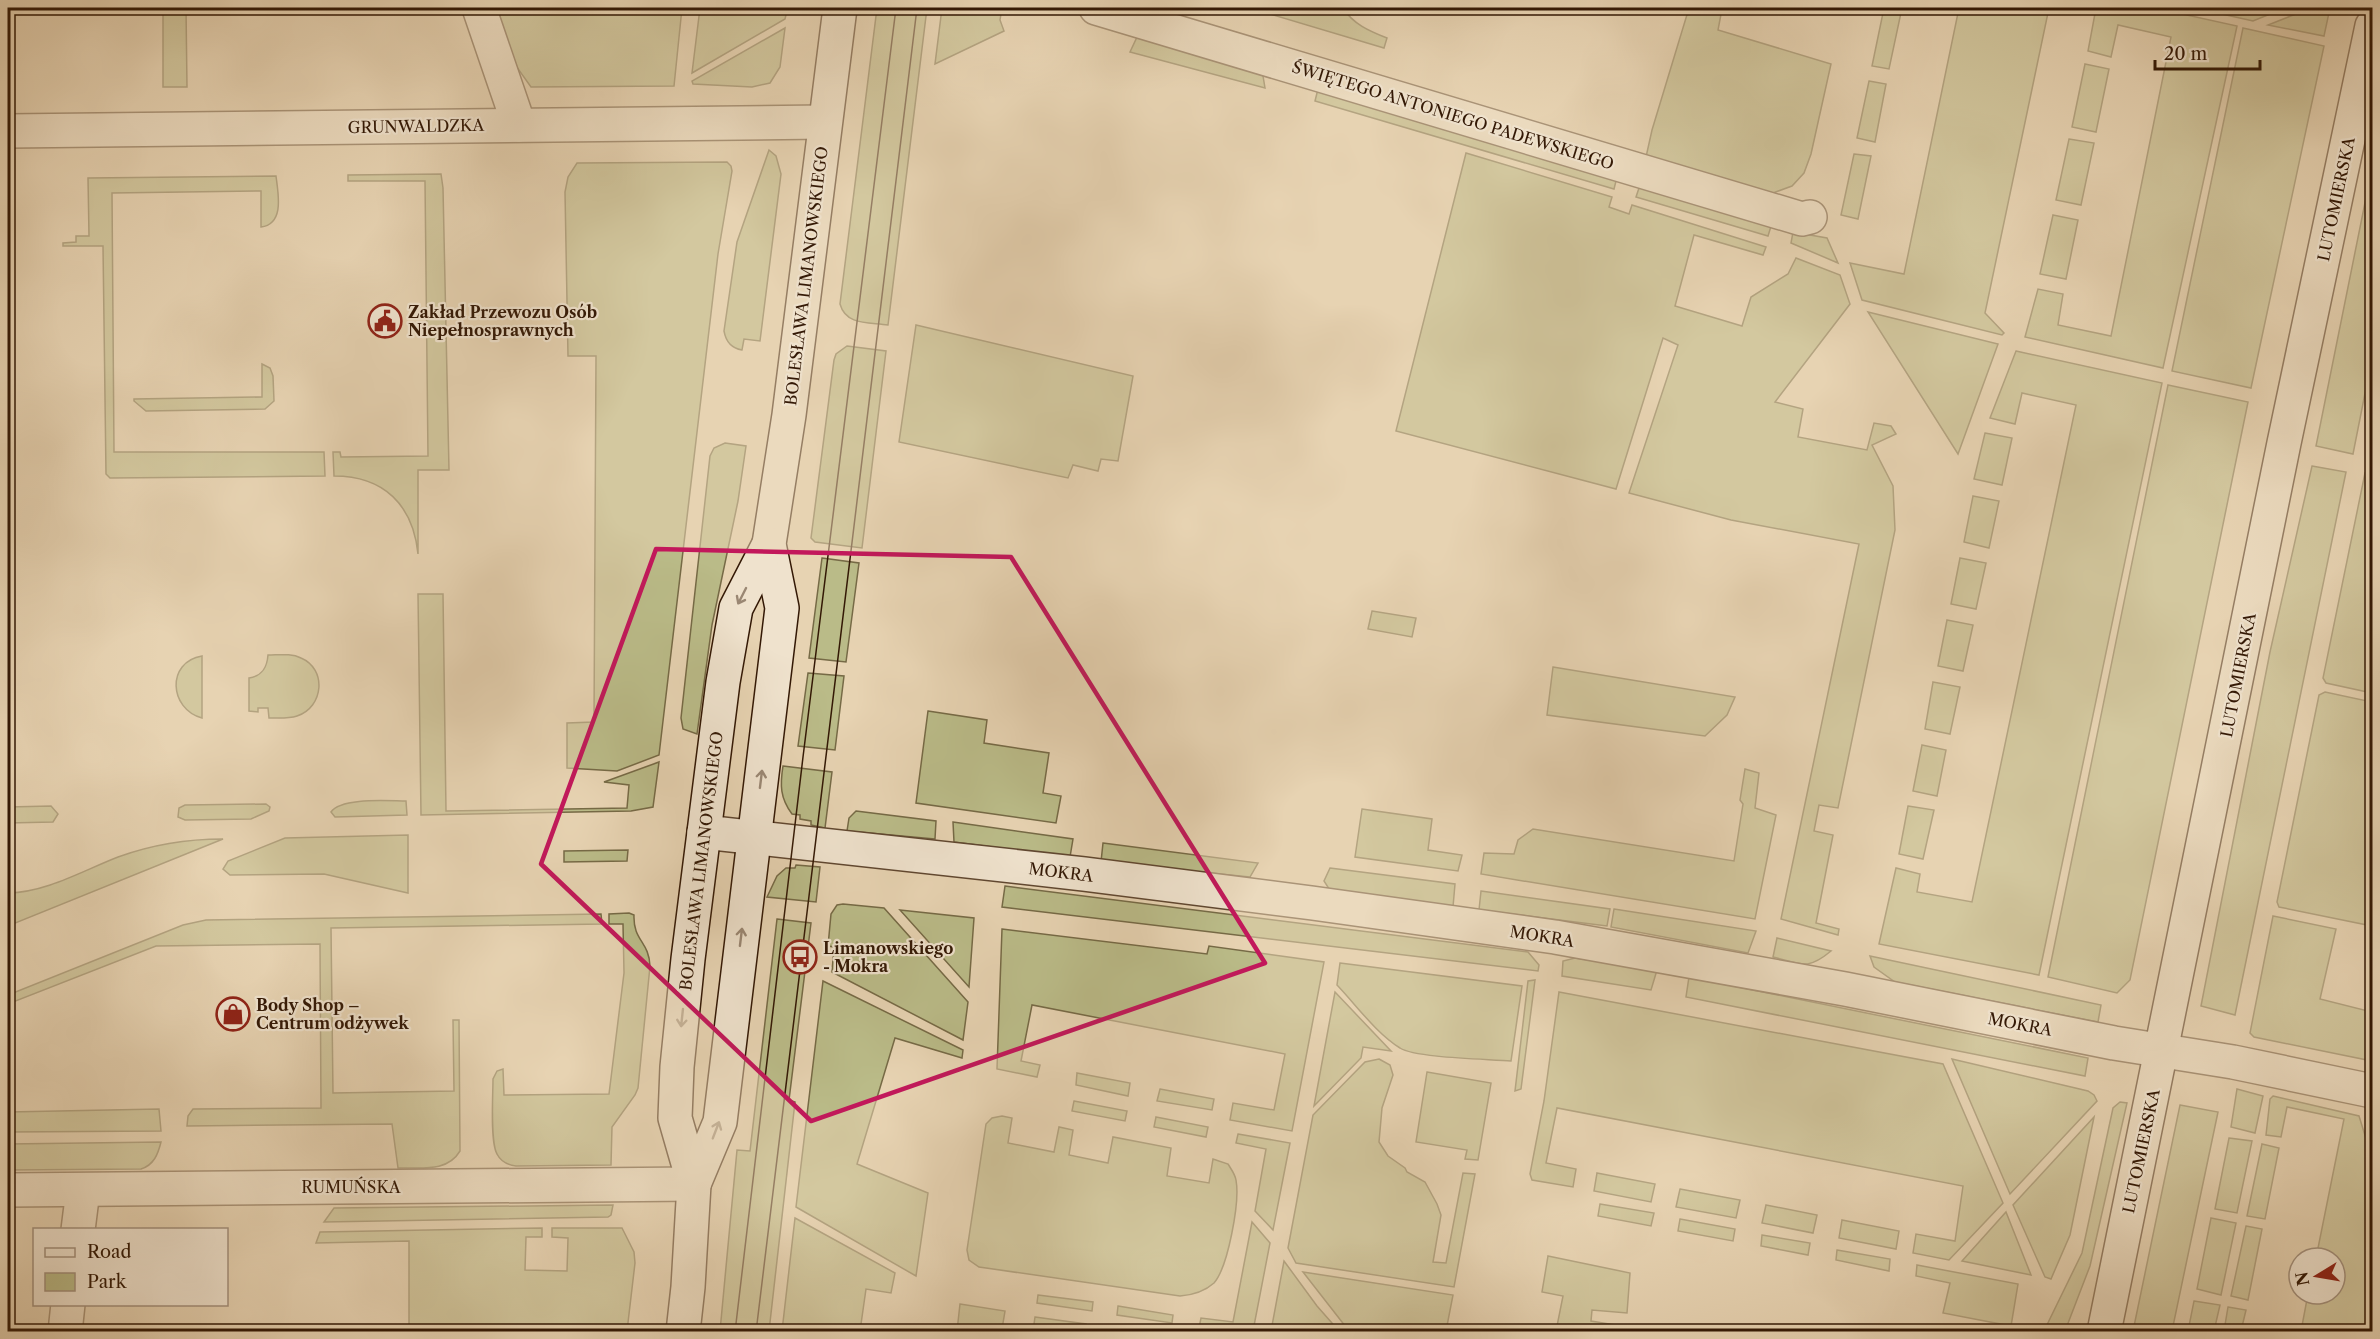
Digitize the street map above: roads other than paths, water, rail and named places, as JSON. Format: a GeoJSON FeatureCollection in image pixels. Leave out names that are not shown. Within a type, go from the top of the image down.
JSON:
{"type":"FeatureCollection","features":[{"type":"Feature","properties":{"kind":"street"},"geometry":{"type":"LineString","coordinates":[[479,8],[519,125]]}},
{"type":"Feature","properties":{"kind":"street","name":"BOLESŁAWA LIMANOWSKIEGO"},"geometry":{"type":"LineString","coordinates":[[683,1332],[694,1184],[675,1118],[678,1056],[704,832],[723,682],[736,608],[769,544],[793,382],[840,8]]}},
{"type":"Feature","properties":{"kind":"street","name":"ŚWIĘTEGO ANTONIEGO PADEWSKIEGO"},"geometry":{"type":"LineString","coordinates":[[1096,8],[1802,219],[1810,217]]}},
{"type":"Feature","properties":{"kind":"street","name":"LUTOMIERSKA"},"geometry":{"type":"LineString","coordinates":[[2102,1329],[2161,1051],[2284,443],[2373,26]]}},
{"type":"Feature","properties":{"kind":"street","name":"GRUNWALDZKA"},"geometry":{"type":"LineString","coordinates":[[8,131],[825,122]]}},
{"type":"Feature","properties":{"kind":"street","name":"BOLESŁAWA LIMANOWSKIEGO"},"geometry":{"type":"LineString","coordinates":[[694,1184],[720,1122],[782,608],[769,544]]}},
{"type":"Feature","properties":{"kind":"street","name":"MOKRA"},"geometry":{"type":"LineString","coordinates":[[704,832],[1084,874],[1533,934],[1845,989],[2161,1051],[2233,1062],[2373,1091]]}},
{"type":"Feature","properties":{"kind":"street","name":"RUMUŃSKA"},"geometry":{"type":"LineString","coordinates":[[8,1190],[694,1184]]}},
{"type":"Feature","properties":{"kind":"street"},"geometry":{"type":"LineString","coordinates":[[78,1228],[83,1190]]}},
{"type":"Feature","properties":{"kind":"street"},"geometry":{"type":"LineString","coordinates":[[65,1332],[68,1306]]}},
{"type":"Feature","properties":{"kind":"tram line"},"geometry":{"type":"LineString","coordinates":[[735,1332],[803,757],[896,8]]}},
{"type":"Feature","properties":{"kind":"tram line"},"geometry":{"type":"LineString","coordinates":[[756,1332],[917,8]]}},
{"type":"Feature","properties":{"kind":"place","name":"Zakład Przewozu Osób Niepełnosprawnych"},"geometry":{"type":"Point","coordinates":[385,321]}},
{"type":"Feature","properties":{"kind":"place","name":"Limanowskiego - Mokra"},"geometry":{"type":"Point","coordinates":[800,957]}},
{"type":"Feature","properties":{"kind":"place","name":"Body Shop – Centrum odżywek"},"geometry":{"type":"Point","coordinates":[233,1014]}}]}
